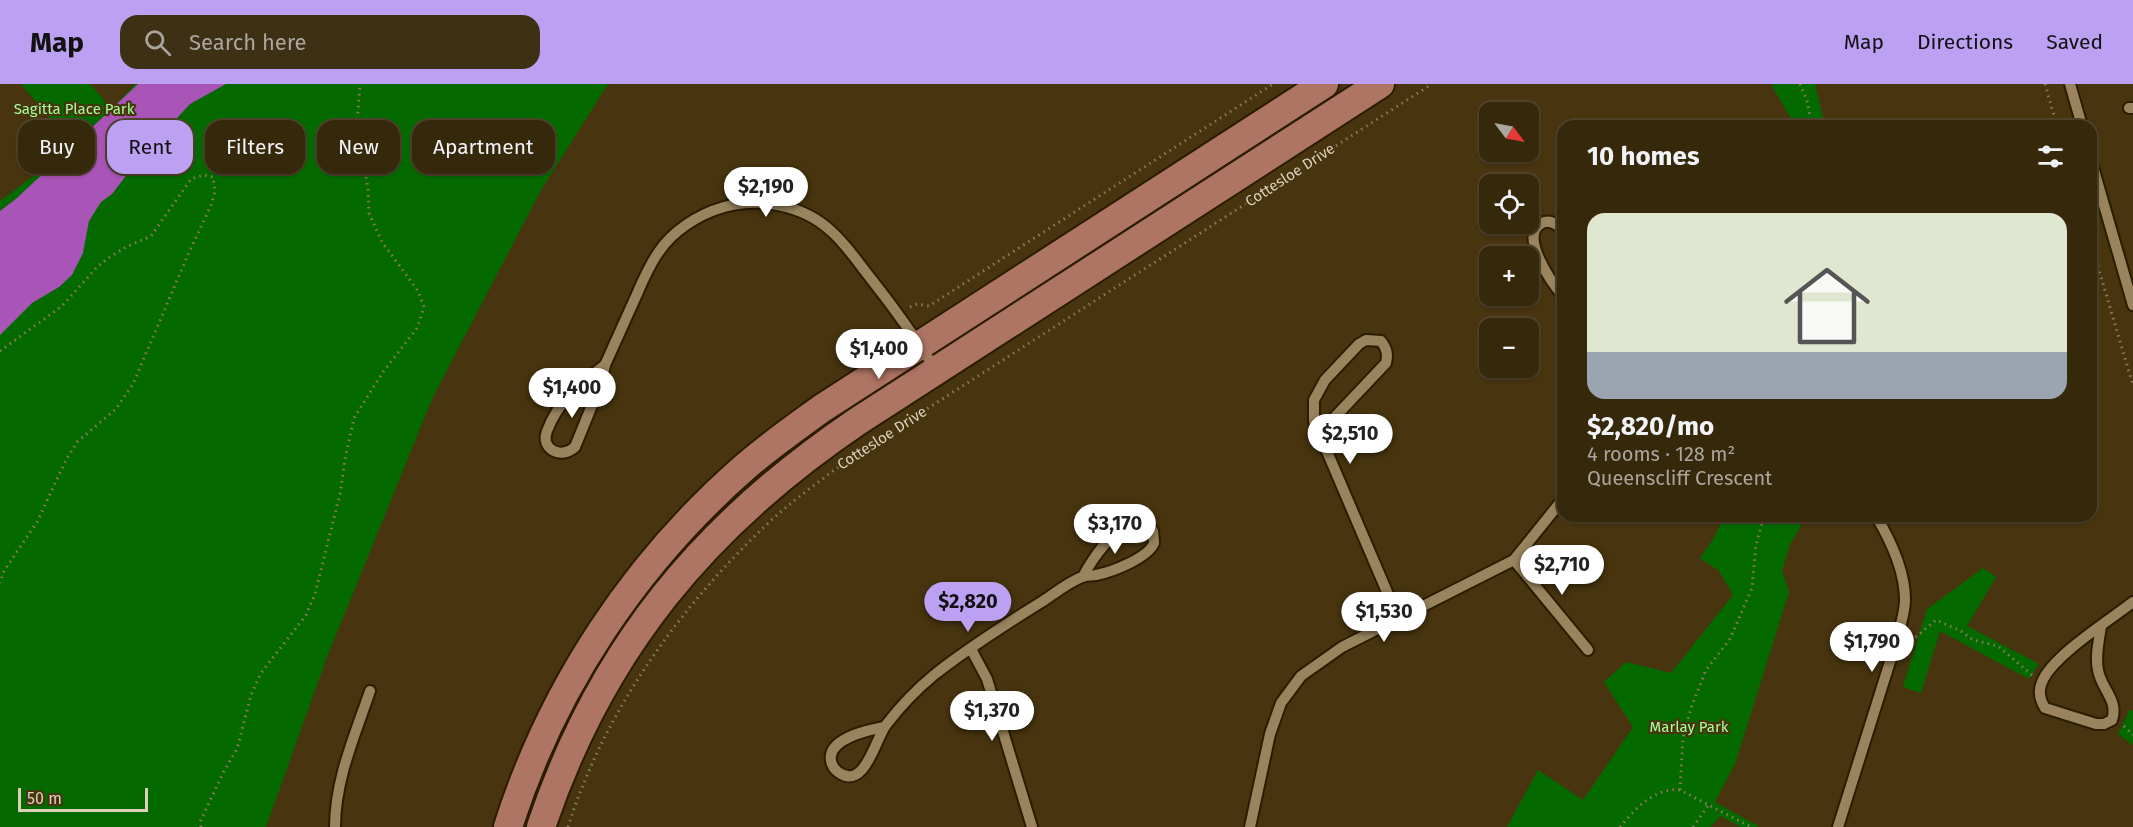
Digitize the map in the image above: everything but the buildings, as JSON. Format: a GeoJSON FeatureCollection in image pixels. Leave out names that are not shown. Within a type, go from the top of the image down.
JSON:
{"type":"FeatureCollection","features":[{"type":"Feature","properties":{"kind":"main road"},"geometry":{"type":"LineString","coordinates":[[508,827],[532,759],[568,687],[604,627],[657,556],[721,489],[769,447],[821,409],[1324,84]]}},
{"type":"Feature","properties":{"kind":"main road","name":"Cottesloe Drive"},"geometry":{"type":"LineString","coordinates":[[541,827],[575,742],[604,687],[645,621],[687,568],[746,507],[786,472],[851,425],[1380,84]]}},
{"type":"Feature","properties":{"kind":"street"},"geometry":{"type":"LineString","coordinates":[[2070,84],[2080,120]]}},
{"type":"Feature","properties":{"kind":"street"},"geometry":{"type":"LineString","coordinates":[[2097,181],[2133,305]]}},
{"type":"Feature","properties":{"kind":"street"},"geometry":{"type":"LineString","coordinates":[[605,365],[563,401],[545,434],[547,444],[553,450],[561,454],[568,453],[575,447],[601,383],[605,365],[658,252],[671,238],[698,218],[712,211],[740,203],[787,206],[803,213],[831,231],[890,302],[937,370]]}},
{"type":"Feature","properties":{"kind":"street"},"geometry":{"type":"LineString","coordinates":[[1557,224],[1547,221],[1539,225],[1532,240],[1551,282],[1557,289]]}},
{"type":"Feature","properties":{"kind":"street"},"geometry":{"type":"LineString","coordinates":[[1323,437],[1333,419],[1386,363],[1388,354],[1381,341],[1366,340],[1359,344],[1325,380],[1314,400],[1314,421],[1323,437],[1399,620]]}},
{"type":"Feature","properties":{"kind":"street"},"geometry":{"type":"LineString","coordinates":[[1250,827],[1270,734],[1281,703],[1301,676],[1342,646],[1399,620],[1515,560],[1557,507]]}},
{"type":"Feature","properties":{"kind":"street"},"geometry":{"type":"LineString","coordinates":[[1838,827],[1895,646],[1905,600],[1901,573],[1889,538],[1880,522]]}},
{"type":"Feature","properties":{"kind":"street"},"geometry":{"type":"LineString","coordinates":[[884,727],[867,730],[836,746],[831,755],[835,770],[848,776],[855,775],[862,769],[878,743],[884,727],[931,678],[1009,622],[1083,577],[1098,575],[1146,554],[1154,543],[1153,531],[1145,524],[1138,523],[1122,528],[1091,560],[1083,577]]}},
{"type":"Feature","properties":{"kind":"street"},"geometry":{"type":"LineString","coordinates":[[1515,560],[1588,650]]}},
{"type":"Feature","properties":{"kind":"street"},"geometry":{"type":"LineString","coordinates":[[2101,626],[2097,652],[2098,672],[2113,701],[2115,712],[2112,720],[2104,724],[2096,724],[2045,708],[2040,700],[2041,682],[2054,664],[2101,626],[2133,602]]}},
{"type":"Feature","properties":{"kind":"street"},"geometry":{"type":"LineString","coordinates":[[971,649],[987,679],[1032,827]]}},
{"type":"Feature","properties":{"kind":"street"},"geometry":{"type":"LineString","coordinates":[[335,827],[335,807],[340,783],[370,691]]}},
{"type":"Feature","properties":{"kind":"path"},"geometry":{"type":"LineString","coordinates":[[201,827],[200,822],[237,749],[251,695],[261,673],[306,615],[315,594],[340,494],[354,418],[383,372],[417,328],[424,307],[418,291],[382,242],[369,213],[368,189],[357,124],[360,84]]}},
{"type":"Feature","properties":{"kind":"path"},"geometry":{"type":"LineString","coordinates":[[910,307],[917,304],[929,306],[1273,84]]}},
{"type":"Feature","properties":{"kind":"path","name":"Cottesloe Drive"},"geometry":{"type":"LineString","coordinates":[[568,827],[589,772],[610,727],[668,635],[700,593],[764,527],[795,500],[849,459],[1432,84]]}},
{"type":"Feature","properties":{"kind":"path"},"geometry":{"type":"LineString","coordinates":[[1800,84],[1807,101],[1811,120]]}},
{"type":"Feature","properties":{"kind":"path"},"geometry":{"type":"LineString","coordinates":[[2045,84],[2055,120]]}},
{"type":"Feature","properties":{"kind":"path"},"geometry":{"type":"LineString","coordinates":[[0,351],[49,318],[74,295],[98,266],[110,257],[151,236],[191,179],[204,175],[213,177],[215,191],[212,203],[133,384],[116,409],[77,442],[37,522],[4,571],[0,583]]}},
{"type":"Feature","properties":{"kind":"path"},"geometry":{"type":"LineString","coordinates":[[2097,263],[2133,385]]}},
{"type":"Feature","properties":{"kind":"path"},"geometry":{"type":"LineString","coordinates":[[1680,790],[1683,738],[1691,708],[1706,670],[1730,639],[1748,599],[1752,588],[1756,545],[1762,522]]}},
{"type":"Feature","properties":{"kind":"path"},"geometry":{"type":"LineString","coordinates":[[1895,646],[1913,641],[1936,620],[1961,631],[1973,640],[1998,646],[2041,682]]}},
{"type":"Feature","properties":{"kind":"path"},"geometry":{"type":"LineString","coordinates":[[1620,827],[1629,816],[1654,795],[1669,788],[1680,790],[1751,827]]}},
{"type":"Feature","properties":{"kind":"path"},"geometry":{"type":"LineString","coordinates":[[1693,827],[1709,804]]}},
{"type":"Feature","properties":{"kind":"green space","name":"Sagitta Place Park"},"geometry":{"type":"Polygon","coordinates":[[[21,84],[90,84],[112,109],[135,84],[608,84],[555,168],[555,120],[412,120],[412,174],[551,174],[433,397],[327,657],[266,827],[0,827],[0,201],[36,174],[95,174],[95,120],[51,120],[21,84]]]}},
{"type":"Feature","properties":{"kind":"green space"},"geometry":{"type":"Polygon","coordinates":[[[1771,84],[1815,84],[1824,120],[1792,120],[1771,84]]]}},
{"type":"Feature","properties":{"kind":"green space","name":"Marlay Park"},"geometry":{"type":"Polygon","coordinates":[[[1721,522],[1803,522],[1790,544],[1782,571],[1789,592],[1735,764],[1715,802],[1760,827],[1741,827],[1720,816],[1711,827],[1507,827],[1538,770],[1583,800],[1633,727],[1604,682],[1626,662],[1671,673],[1733,595],[1719,571],[1700,558],[1714,538],[1721,522]]]}},
{"type":"Feature","properties":{"kind":"green space"},"geometry":{"type":"Polygon","coordinates":[[[1983,568],[1996,577],[1967,626],[2039,664],[2029,679],[1940,631],[1921,693],[1903,687],[1927,609],[1983,568]]]}},
{"type":"Feature","properties":{"kind":"green space"},"geometry":{"type":"Polygon","coordinates":[[[2130,709],[2133,711],[2133,745],[2118,734],[2130,709]]]}},
{"type":"Feature","properties":{"kind":"shaded area"},"geometry":{"type":"Polygon","coordinates":[[[138,84],[226,84],[190,104],[175,120],[107,120],[107,174],[127,174],[112,194],[101,202],[89,221],[83,253],[72,275],[59,287],[32,303],[0,335],[0,211],[42,174],[95,174],[95,125],[138,84]]]}}]}
